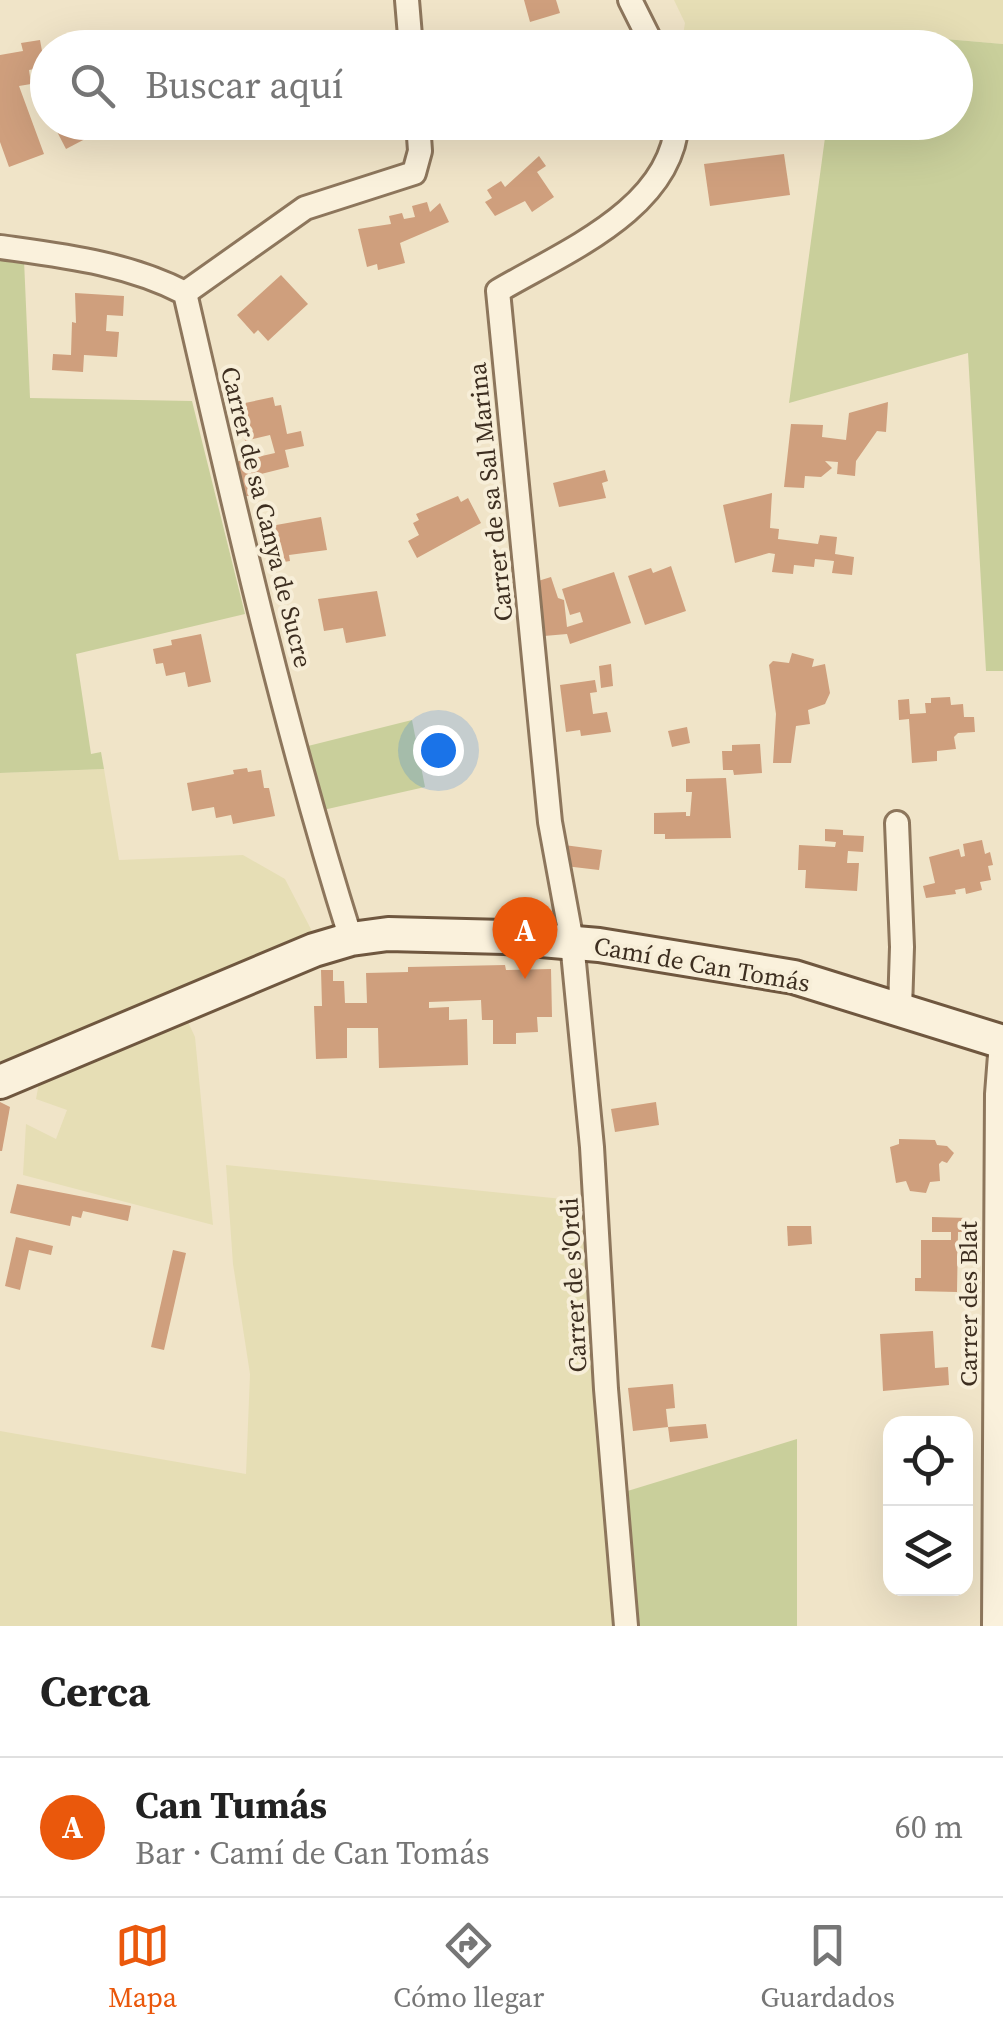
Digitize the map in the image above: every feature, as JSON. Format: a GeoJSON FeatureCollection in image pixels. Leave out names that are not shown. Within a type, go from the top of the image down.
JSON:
{"type":"FeatureCollection","features":[{"type":"Feature","properties":{"kind":"street"},"geometry":{"type":"LineString","coordinates":[[407,0],[410,30]]}},
{"type":"Feature","properties":{"kind":"street"},"geometry":{"type":"LineString","coordinates":[[630,0],[645,30]]}},
{"type":"Feature","properties":{"kind":"street"},"geometry":{"type":"LineString","coordinates":[[0,247],[100,263],[152,276],[185,293],[305,208],[414,173],[419,140]]}},
{"type":"Feature","properties":{"kind":"street","name":"Carrer de sa Sal Marina"},"geometry":{"type":"LineString","coordinates":[[572,942],[550,822],[498,290],[624,216],[660,178],[672,140]]}},
{"type":"Feature","properties":{"kind":"street","name":"Carrer de sa Canya de Sucre"},"geometry":{"type":"LineString","coordinates":[[185,293],[235,511],[321,844],[351,939]]}},
{"type":"Feature","properties":{"kind":"street"},"geometry":{"type":"LineString","coordinates":[[897,823],[900,1009]]}},
{"type":"Feature","properties":{"kind":"street","name":"Camí de Can Tomás"},"geometry":{"type":"LineString","coordinates":[[0,1082],[314,950],[388,934],[572,942],[763,970],[1002,1042]]}},
{"type":"Feature","properties":{"kind":"street","name":"Carrer de s'Ordi"},"geometry":{"type":"LineString","coordinates":[[572,942],[592,1147],[606,1389],[626,1626]]}},
{"type":"Feature","properties":{"kind":"street","name":"Carrer des Blat"},"geometry":{"type":"LineString","coordinates":[[994,1626],[997,1094],[1002,1042]]}},
{"type":"Feature","properties":{"kind":"shaded area"},"geometry":{"type":"Polygon","coordinates":[[[674,0],[1003,0],[1003,44],[973,41],[973,30],[684,30],[685,23],[674,0]]]}},
{"type":"Feature","properties":{"kind":"shaded area"},"geometry":{"type":"Polygon","coordinates":[[[104,769],[119,860],[243,855],[285,879],[315,937],[0,1069],[0,773],[104,769]]]}},
{"type":"Feature","properties":{"kind":"shaded area"},"geometry":{"type":"Polygon","coordinates":[[[187,1020],[195,1037],[213,1225],[23,1175],[26,1124],[56,1139],[67,1110],[36,1099],[40,1077],[187,1020]]]}},
{"type":"Feature","properties":{"kind":"shaded area"},"geometry":{"type":"Polygon","coordinates":[[[226,1165],[583,1201],[614,1626],[0,1626],[0,1431],[246,1474],[250,1374],[233,1264],[226,1165]]]}},
{"type":"Feature","properties":{"kind":"green space"},"geometry":{"type":"Polygon","coordinates":[[[973,41],[1003,44],[1003,671],[986,671],[968,353],[789,403],[825,140],[973,140],[973,41]]]}},
{"type":"Feature","properties":{"kind":"green space"},"geometry":{"type":"Polygon","coordinates":[[[0,257],[24,260],[30,398],[192,401],[245,614],[76,654],[91,754],[101,752],[104,769],[0,773],[0,257]]]}},
{"type":"Feature","properties":{"kind":"green space"},"geometry":{"type":"Polygon","coordinates":[[[412,720],[425,787],[323,810],[308,746],[412,720]]]}},
{"type":"Feature","properties":{"kind":"green space"},"geometry":{"type":"Polygon","coordinates":[[[797,1439],[797,1626],[632,1626],[621,1493],[797,1439]]]}},
{"type":"Feature","properties":{"kind":"building"},"geometry":{"type":"Polygon","coordinates":[[[524,0],[556,0],[560,13],[530,22],[524,0]]]}},
{"type":"Feature","properties":{"kind":"building"},"geometry":{"type":"Polygon","coordinates":[[[30,42],[30,84],[19,86],[30,116],[30,140],[39,140],[44,154],[9,167],[0,142],[0,55],[23,51],[21,43],[30,42]]]}},
{"type":"Feature","properties":{"kind":"building"},"geometry":{"type":"Polygon","coordinates":[[[61,140],[83,140],[66,149],[61,140]]]}},
{"type":"Feature","properties":{"kind":"building"},"geometry":{"type":"Polygon","coordinates":[[[784,154],[790,195],[710,206],[704,164],[784,154]]]}},
{"type":"Feature","properties":{"kind":"building"},"geometry":{"type":"Polygon","coordinates":[[[539,156],[546,166],[537,172],[554,197],[532,212],[525,201],[495,216],[485,202],[492,198],[487,190],[501,181],[505,187],[539,156]]]}},
{"type":"Feature","properties":{"kind":"building"},"geometry":{"type":"Polygon","coordinates":[[[427,202],[430,212],[440,203],[449,222],[400,243],[405,263],[378,270],[377,264],[367,267],[358,229],[391,224],[389,216],[402,213],[404,219],[415,217],[412,206],[427,202]]]}},
{"type":"Feature","properties":{"kind":"building"},"geometry":{"type":"Polygon","coordinates":[[[281,275],[308,304],[268,341],[258,330],[254,334],[237,315],[281,275]]]}},
{"type":"Feature","properties":{"kind":"building"},"geometry":{"type":"Polygon","coordinates":[[[75,293],[124,296],[123,316],[107,315],[106,331],[119,332],[117,357],[84,355],[83,372],[52,370],[53,354],[71,355],[75,293]]]}},
{"type":"Feature","properties":{"kind":"building"},"geometry":{"type":"Polygon","coordinates":[[[273,397],[275,406],[281,405],[287,434],[301,431],[304,446],[285,450],[289,467],[253,476],[257,494],[243,497],[235,462],[275,453],[270,435],[245,441],[241,413],[247,412],[245,403],[273,397]]]}},
{"type":"Feature","properties":{"kind":"building"},"geometry":{"type":"Polygon","coordinates":[[[888,402],[886,432],[877,431],[856,461],[855,476],[837,474],[838,462],[825,461],[832,468],[821,477],[805,476],[804,488],[784,487],[791,424],[823,425],[822,437],[846,440],[849,413],[888,402]]]}},
{"type":"Feature","properties":{"kind":"building"},"geometry":{"type":"Polygon","coordinates":[[[605,470],[608,481],[602,483],[606,498],[559,507],[553,483],[605,470]]]}},
{"type":"Feature","properties":{"kind":"building"},"geometry":{"type":"Polygon","coordinates":[[[772,493],[770,528],[779,529],[778,539],[818,544],[820,535],[837,537],[835,554],[854,557],[852,575],[832,573],[834,561],[815,559],[814,567],[794,565],[793,574],[772,572],[775,554],[769,553],[735,563],[723,505],[772,493]]]}},
{"type":"Feature","properties":{"kind":"building"},"geometry":{"type":"Polygon","coordinates":[[[458,496],[461,502],[468,498],[481,523],[417,558],[408,541],[419,535],[413,523],[419,520],[416,514],[458,496]]]}},
{"type":"Feature","properties":{"kind":"building"},"geometry":{"type":"Polygon","coordinates":[[[321,517],[327,550],[289,555],[290,561],[272,564],[265,527],[321,517]]]}},
{"type":"Feature","properties":{"kind":"building"},"geometry":{"type":"Polygon","coordinates":[[[671,566],[686,611],[645,625],[628,576],[671,566]]]}},
{"type":"Feature","properties":{"kind":"building"},"geometry":{"type":"Polygon","coordinates":[[[614,572],[631,623],[570,644],[567,634],[544,636],[538,581],[551,577],[558,598],[564,600],[567,627],[583,622],[580,612],[570,615],[562,589],[614,572]]]}},
{"type":"Feature","properties":{"kind":"building"},"geometry":{"type":"Polygon","coordinates":[[[377,591],[386,636],[346,643],[343,628],[324,631],[318,599],[377,591]]]}},
{"type":"Feature","properties":{"kind":"building"},"geometry":{"type":"Polygon","coordinates":[[[201,634],[211,682],[188,687],[185,672],[166,676],[163,663],[156,664],[153,649],[172,645],[171,640],[201,634]]]}},
{"type":"Feature","properties":{"kind":"building"},"geometry":{"type":"Polygon","coordinates":[[[792,653],[814,659],[812,667],[825,664],[830,693],[825,704],[808,710],[810,724],[796,726],[791,763],[773,763],[776,714],[769,665],[773,661],[789,663],[792,653]]]}},
{"type":"Feature","properties":{"kind":"building"},"geometry":{"type":"Polygon","coordinates":[[[611,664],[613,686],[601,688],[599,666],[611,664]]]}},
{"type":"Feature","properties":{"kind":"building"},"geometry":{"type":"Polygon","coordinates":[[[595,680],[597,692],[590,693],[593,714],[607,712],[611,732],[581,736],[580,730],[566,732],[560,685],[595,680]]]}},
{"type":"Feature","properties":{"kind":"building"},"geometry":{"type":"Polygon","coordinates":[[[950,697],[951,705],[963,704],[964,717],[974,717],[975,732],[958,733],[954,737],[956,749],[937,751],[937,761],[912,763],[909,719],[899,720],[898,700],[909,699],[910,714],[926,713],[925,703],[931,703],[931,698],[950,697]]]}},
{"type":"Feature","properties":{"kind":"building"},"geometry":{"type":"Polygon","coordinates":[[[687,727],[690,743],[672,747],[668,731],[687,727]]]}},
{"type":"Feature","properties":{"kind":"building"},"geometry":{"type":"Polygon","coordinates":[[[760,744],[762,773],[734,775],[733,770],[723,770],[722,751],[732,751],[732,745],[760,744]]]}},
{"type":"Feature","properties":{"kind":"building"},"geometry":{"type":"Polygon","coordinates":[[[247,768],[248,772],[261,770],[275,816],[233,824],[231,815],[216,818],[214,807],[192,811],[187,783],[247,768]]]}},
{"type":"Feature","properties":{"kind":"building"},"geometry":{"type":"Polygon","coordinates":[[[726,778],[731,838],[665,839],[665,834],[654,834],[654,813],[686,812],[690,816],[692,792],[686,792],[686,779],[726,778]]]}},
{"type":"Feature","properties":{"kind":"building"},"geometry":{"type":"Polygon","coordinates":[[[825,829],[864,836],[863,852],[848,851],[847,863],[859,863],[857,891],[805,888],[806,870],[798,870],[799,845],[835,847],[836,842],[825,841],[825,829]]]}},
{"type":"Feature","properties":{"kind":"building"},"geometry":{"type":"Polygon","coordinates":[[[982,840],[993,865],[988,866],[991,880],[980,882],[982,890],[966,894],[965,888],[955,890],[956,894],[926,898],[923,886],[935,883],[929,857],[959,849],[961,857],[965,856],[963,844],[982,840]]]}},
{"type":"Feature","properties":{"kind":"building"},"geometry":{"type":"Polygon","coordinates":[[[564,845],[602,850],[599,870],[565,866],[564,845]]]}},
{"type":"Feature","properties":{"kind":"building"},"geometry":{"type":"Polygon","coordinates":[[[505,965],[506,970],[551,969],[552,1017],[537,1017],[538,1032],[516,1033],[516,1044],[493,1044],[493,1020],[482,1020],[481,1000],[429,1002],[429,1008],[449,1007],[449,1020],[467,1019],[468,1065],[379,1068],[378,1028],[347,1028],[347,1058],[316,1059],[314,1006],[322,1006],[321,970],[333,970],[333,981],[344,981],[345,1003],[367,1003],[366,973],[408,972],[408,967],[505,965]]]}},
{"type":"Feature","properties":{"kind":"building"},"geometry":{"type":"Polygon","coordinates":[[[0,1102],[10,1107],[2,1151],[0,1151],[0,1102]]]}},
{"type":"Feature","properties":{"kind":"building"},"geometry":{"type":"Polygon","coordinates":[[[656,1102],[659,1125],[615,1132],[611,1109],[656,1102]]]}},
{"type":"Feature","properties":{"kind":"building"},"geometry":{"type":"Polygon","coordinates":[[[899,1139],[935,1140],[954,1153],[947,1163],[939,1164],[940,1181],[930,1182],[926,1193],[910,1191],[906,1181],[896,1183],[890,1147],[899,1144],[899,1139]]]}},
{"type":"Feature","properties":{"kind":"building"},"geometry":{"type":"Polygon","coordinates":[[[17,1184],[131,1206],[128,1221],[83,1211],[81,1218],[72,1216],[70,1226],[10,1213],[17,1184]]]}},
{"type":"Feature","properties":{"kind":"building"},"geometry":{"type":"Polygon","coordinates":[[[932,1217],[968,1218],[968,1232],[958,1232],[957,1292],[915,1291],[915,1278],[921,1278],[921,1240],[951,1240],[951,1232],[932,1232],[932,1217]]]}},
{"type":"Feature","properties":{"kind":"building"},"geometry":{"type":"Polygon","coordinates":[[[787,1226],[811,1226],[812,1244],[788,1246],[787,1226]]]}},
{"type":"Feature","properties":{"kind":"building"},"geometry":{"type":"Polygon","coordinates":[[[16,1237],[53,1246],[51,1255],[29,1250],[20,1290],[5,1286],[16,1237]]]}},
{"type":"Feature","properties":{"kind":"building"},"geometry":{"type":"Polygon","coordinates":[[[173,1250],[186,1253],[164,1350],[151,1347],[173,1250]]]}},
{"type":"Feature","properties":{"kind":"building"},"geometry":{"type":"Polygon","coordinates":[[[933,1331],[935,1368],[948,1367],[949,1385],[883,1391],[880,1334],[933,1331]]]}},
{"type":"Feature","properties":{"kind":"building"},"geometry":{"type":"Polygon","coordinates":[[[673,1384],[675,1408],[666,1409],[668,1427],[633,1431],[628,1388],[673,1384]]]}},
{"type":"Feature","properties":{"kind":"building"},"geometry":{"type":"Polygon","coordinates":[[[706,1424],[708,1438],[670,1442],[668,1427],[706,1424]]]}},
{"type":"Feature","properties":{"kind":"place","name":"Can Tumás"},"geometry":{"type":"Point","coordinates":[525,979]}}]}
